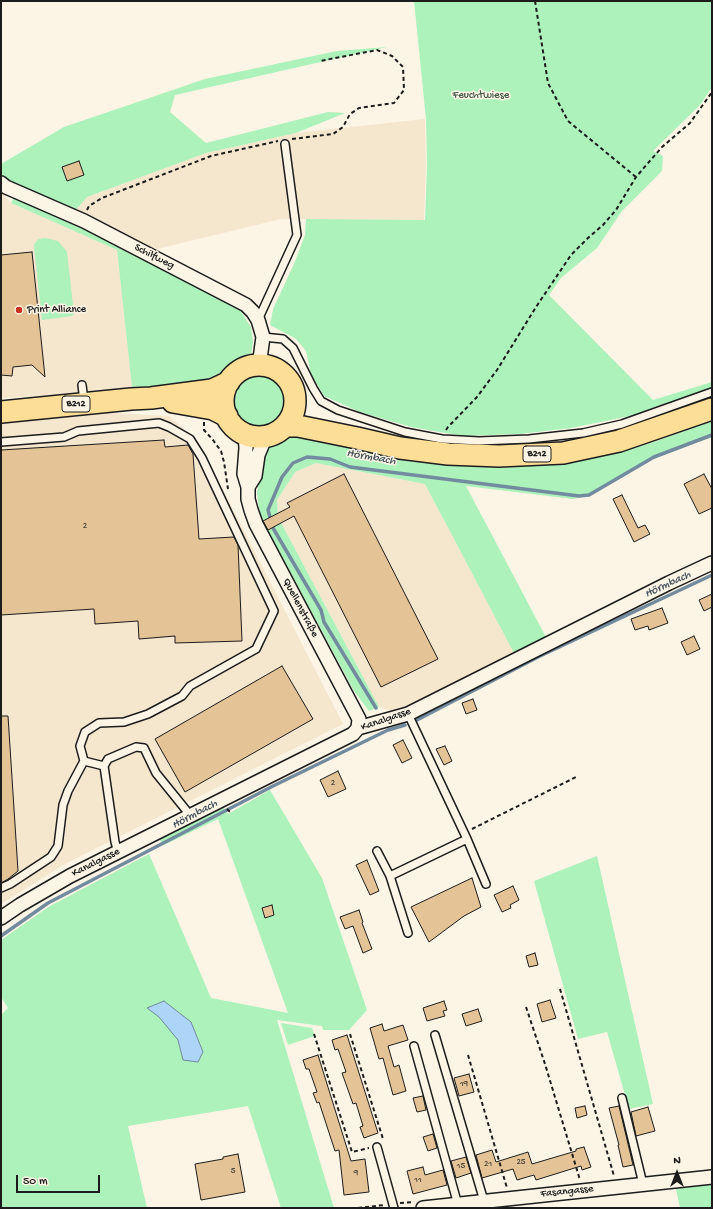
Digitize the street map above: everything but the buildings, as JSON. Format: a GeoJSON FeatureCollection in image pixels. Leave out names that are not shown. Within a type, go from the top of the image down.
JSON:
{"type":"FeatureCollection","features":[{"type":"Feature","properties":{"kind":"main road","name":"B212"},"geometry":{"type":"LineString","coordinates":[[1,412],[83,394],[130,399],[151,398],[212,390],[230,375],[235,376],[242,370],[250,367],[256,361]]}},
{"type":"Feature","properties":{"kind":"main road"},"geometry":{"type":"LineString","coordinates":[[245,434],[255,437],[276,433],[285,426],[292,416],[295,404],[294,392],[289,381],[281,373],[256,361]]}},
{"type":"Feature","properties":{"kind":"main road"},"geometry":{"type":"LineString","coordinates":[[227,416],[224,408],[224,399],[225,390],[230,375]]}},
{"type":"Feature","properties":{"kind":"main road","name":"B212"},"geometry":{"type":"LineString","coordinates":[[151,398],[213,409],[227,416],[231,423],[245,434]]}},
{"type":"Feature","properties":{"kind":"main road","name":"B212"},"geometry":{"type":"LineString","coordinates":[[295,404],[301,410],[357,438]]}},
{"type":"Feature","properties":{"kind":"main road","name":"B212"},"geometry":{"type":"LineString","coordinates":[[285,426],[298,426],[400,448],[448,454],[499,456],[563,452],[618,441],[712,409]]}},
{"type":"Feature","properties":{"kind":"street","name":"Schilfweg"},"geometry":{"type":"LineString","coordinates":[[1,183],[6,187],[84,221],[246,305],[258,320],[263,337],[256,361]]}},
{"type":"Feature","properties":{"kind":"street","name":"Quellenstraße"},"geometry":{"type":"LineString","coordinates":[[245,434],[246,448],[244,474],[248,487],[248,499],[256,524],[359,718],[358,728]]}},
{"type":"Feature","properties":{"kind":"street","name":"Quellenstraße"},"geometry":{"type":"LineString","coordinates":[[248,487],[254,476],[258,455],[266,436]]}},
{"type":"Feature","properties":{"kind":"street","name":"Kanalgasse"},"geometry":{"type":"LineString","coordinates":[[1,918],[20,905],[70,876],[353,734],[358,728],[408,714],[662,586],[712,563]]}},
{"type":"Feature","properties":{"kind":"street","name":"Fasangasse"},"geometry":{"type":"LineString","coordinates":[[423,1208],[712,1177]]}},
{"type":"Feature","properties":{"kind":"lane"},"geometry":{"type":"LineString","coordinates":[[258,320],[296,235],[285,141]]}},
{"type":"Feature","properties":{"kind":"lane"},"geometry":{"type":"LineString","coordinates":[[263,337],[283,339],[293,348],[321,401],[338,410],[405,432],[442,439],[479,441],[522,440],[583,433],[622,424],[712,392]]}},
{"type":"Feature","properties":{"kind":"lane"},"geometry":{"type":"LineString","coordinates":[[1,442],[64,437],[78,431],[159,423],[190,439],[202,458],[274,611],[256,650],[190,686],[182,696],[148,714],[124,722],[98,723],[85,732],[80,746],[84,761],[68,791],[63,805],[58,846],[51,857],[10,884],[1,888]]}},
{"type":"Feature","properties":{"kind":"lane"},"geometry":{"type":"LineString","coordinates":[[408,714],[486,884]]}},
{"type":"Feature","properties":{"kind":"lane"},"geometry":{"type":"LineString","coordinates":[[118,852],[115,842],[104,766],[108,759],[136,747],[144,748],[156,773],[190,815]]}},
{"type":"Feature","properties":{"kind":"lane"},"geometry":{"type":"LineString","coordinates":[[84,761],[104,766]]}},
{"type":"Feature","properties":{"kind":"lane"},"geometry":{"type":"LineString","coordinates":[[390,876],[465,836]]}},
{"type":"Feature","properties":{"kind":"lane"},"geometry":{"type":"LineString","coordinates":[[377,850],[390,876],[408,933]]}},
{"type":"Feature","properties":{"kind":"lane"},"geometry":{"type":"LineString","coordinates":[[435,1035],[484,1201]]}},
{"type":"Feature","properties":{"kind":"lane"},"geometry":{"type":"LineString","coordinates":[[414,1046],[458,1205]]}},
{"type":"Feature","properties":{"kind":"lane"},"geometry":{"type":"LineString","coordinates":[[622,1098],[643,1184]]}},
{"type":"Feature","properties":{"kind":"lane"},"geometry":{"type":"LineString","coordinates":[[377,1147],[394,1208]]}},
{"type":"Feature","properties":{"kind":"path"},"geometry":{"type":"LineString","coordinates":[[535,1],[548,83],[568,121],[636,177]]}},
{"type":"Feature","properties":{"kind":"path"},"geometry":{"type":"LineString","coordinates":[[84,221],[89,206],[102,198],[211,156],[285,141],[332,134],[343,127],[350,114],[359,108],[394,103],[404,90],[403,67],[392,56],[377,50],[320,61]]}},
{"type":"Feature","properties":{"kind":"path"},"geometry":{"type":"LineString","coordinates":[[442,439],[448,427],[477,397],[497,370],[536,307],[571,255],[588,237],[603,225],[616,210],[636,177],[662,147],[690,123],[712,92]]}},
{"type":"Feature","properties":{"kind":"path"},"geometry":{"type":"LineString","coordinates":[[230,375],[242,361],[256,361]]}},
{"type":"Feature","properties":{"kind":"path"},"geometry":{"type":"LineString","coordinates":[[465,836],[576,777]]}},
{"type":"Feature","properties":{"kind":"path"},"geometry":{"type":"LineString","coordinates":[[560,989],[617,1187]]}},
{"type":"Feature","properties":{"kind":"path"},"geometry":{"type":"LineString","coordinates":[[526,1007],[545,1064],[583,1191]]}},
{"type":"Feature","properties":{"kind":"path"},"geometry":{"type":"LineString","coordinates":[[314,1034],[352,1152],[377,1147],[383,1141],[350,1034]]}},
{"type":"Feature","properties":{"kind":"path"},"geometry":{"type":"LineString","coordinates":[[468,1056],[510,1199]]}},
{"type":"Feature","properties":{"kind":"shaded area"},"geometry":{"type":"Polygon","coordinates":[[[425,119],[426,166],[424,220],[281,219],[157,249],[120,234],[74,212],[87,197],[206,153],[296,133],[425,119]]]}},
{"type":"Feature","properties":{"kind":"shaded area"},"geometry":{"type":"Polygon","coordinates":[[[1,191],[11,203],[117,250],[132,387],[47,396],[1,398],[1,191]]]}},
{"type":"Feature","properties":{"kind":"shaded area"},"geometry":{"type":"Polygon","coordinates":[[[112,413],[169,416],[190,435],[221,486],[343,724],[65,864],[1,904],[1,420],[54,414],[112,413]]]}},
{"type":"Feature","properties":{"kind":"shaded area"},"geometry":{"type":"Polygon","coordinates":[[[316,463],[425,484],[515,655],[398,713],[379,707],[278,517],[277,500],[295,472],[316,463]]]}},
{"type":"Feature","properties":{"kind":"green space","name":"Feuchtwiese"},"geometry":{"type":"Polygon","coordinates":[[[414,1],[712,1],[712,87],[700,105],[653,151],[663,156],[662,171],[622,211],[597,248],[561,278],[549,295],[653,400],[712,382],[712,387],[635,415],[571,428],[519,434],[463,436],[411,427],[360,412],[324,396],[311,375],[306,351],[296,339],[270,325],[273,309],[294,264],[305,235],[306,219],[425,220],[427,166],[426,119],[414,1]]]}},
{"type":"Feature","properties":{"kind":"green space"},"geometry":{"type":"Polygon","coordinates":[[[387,47],[175,95],[170,112],[206,143],[328,112],[345,113],[296,133],[206,153],[87,197],[74,212],[40,199],[1,175],[1,164],[64,127],[205,79],[337,51],[387,47]]]}},
{"type":"Feature","properties":{"kind":"green space"},"geometry":{"type":"Polygon","coordinates":[[[14,197],[151,258],[234,301],[251,327],[253,342],[251,356],[229,364],[216,380],[175,385],[132,387],[117,250],[11,203],[14,197]]]}},
{"type":"Feature","properties":{"kind":"green space"},"geometry":{"type":"Polygon","coordinates":[[[45,238],[58,241],[67,252],[74,314],[72,316],[42,320],[34,246],[39,239],[45,238]]]}},
{"type":"Feature","properties":{"kind":"green space"},"geometry":{"type":"Polygon","coordinates":[[[259,374],[270,376],[279,382],[285,391],[287,402],[285,413],[279,422],[270,428],[259,430],[248,428],[239,422],[233,413],[231,402],[233,391],[239,382],[248,376],[259,374]]]}},
{"type":"Feature","properties":{"kind":"green space"},"geometry":{"type":"Polygon","coordinates":[[[712,421],[712,437],[655,458],[591,495],[573,499],[466,486],[547,639],[515,655],[425,484],[316,463],[295,472],[277,500],[278,517],[379,707],[369,711],[354,691],[260,516],[257,493],[264,456],[270,446],[291,435],[309,434],[407,461],[456,466],[501,468],[560,464],[609,455],[648,444],[712,421]]]}},
{"type":"Feature","properties":{"kind":"green space"},"geometry":{"type":"Polygon","coordinates":[[[270,790],[322,878],[367,1010],[349,1030],[323,1030],[322,1026],[277,1020],[334,1208],[281,1208],[248,1106],[128,1126],[147,1208],[1,1208],[1,1015],[8,1008],[1,997],[1,940],[50,906],[149,854],[211,998],[288,1013],[218,819],[164,845],[159,839],[222,806],[228,814],[270,790]]]}},
{"type":"Feature","properties":{"kind":"green space"},"geometry":{"type":"Polygon","coordinates":[[[597,856],[653,1104],[629,1109],[607,1032],[578,1039],[534,881],[597,856]]]}},
{"type":"Feature","properties":{"kind":"green space"},"geometry":{"type":"Polygon","coordinates":[[[281,1023],[312,1028],[315,1036],[288,1045],[281,1023]]]}},
{"type":"Feature","properties":{"kind":"green space"},"geometry":{"type":"Polygon","coordinates":[[[712,1173],[712,1208],[680,1208],[676,1189],[686,1187],[684,1177],[712,1173]]]}},
{"type":"Feature","properties":{"kind":"water"},"geometry":{"type":"Polygon","coordinates":[[[164,1001],[191,1022],[203,1052],[198,1062],[183,1060],[178,1040],[159,1017],[147,1008],[164,1001]]]}},
{"type":"Feature","properties":{"kind":"waterway","name":"Hörmbach"},"geometry":{"type":"LineString","coordinates":[[376,708],[324,622],[321,610],[273,528],[268,510],[282,477],[293,463],[307,457],[330,459],[350,467],[579,496],[589,495],[654,457],[712,435]]}},
{"type":"Feature","properties":{"kind":"waterway","name":"Hörmbach"},"geometry":{"type":"LineString","coordinates":[[417,720],[538,657],[712,575]]}},
{"type":"Feature","properties":{"kind":"waterway","name":"Hörmbach"},"geometry":{"type":"LineString","coordinates":[[1,936],[48,903],[273,786],[388,730],[405,725]]}},
{"type":"Feature","properties":{"kind":"place","name":"Print Alliance"},"geometry":{"type":"Point","coordinates":[19,310]}}]}
